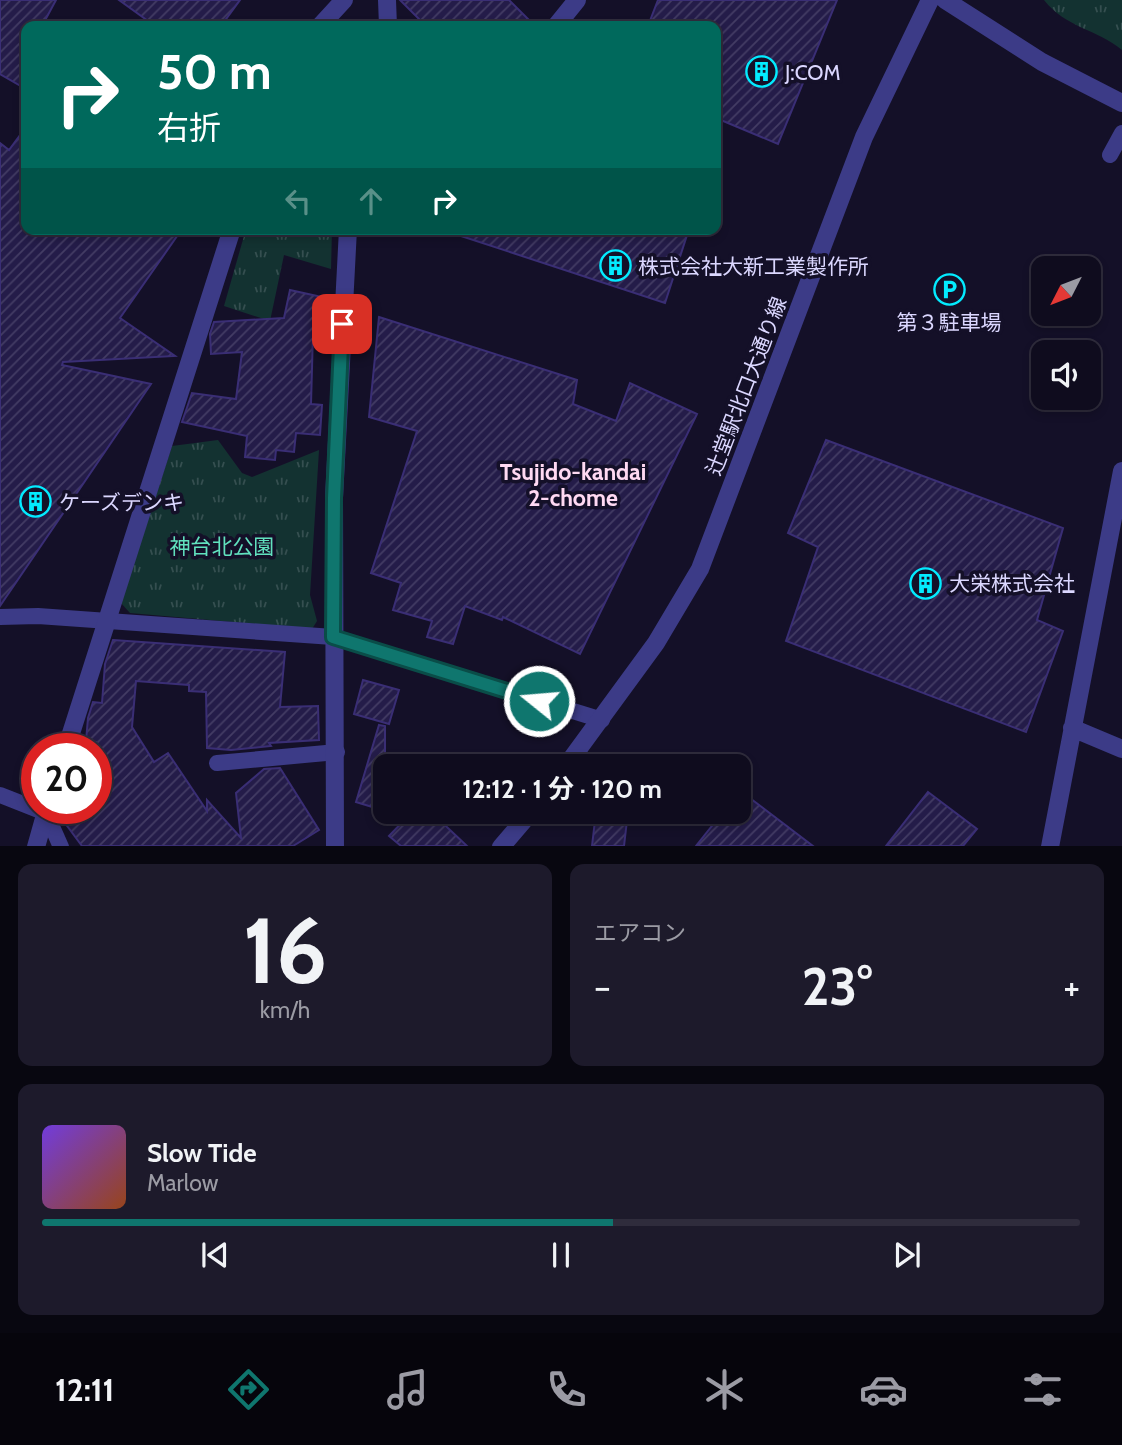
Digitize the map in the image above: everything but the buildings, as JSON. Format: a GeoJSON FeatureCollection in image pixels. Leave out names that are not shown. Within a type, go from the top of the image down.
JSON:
{"type":"FeatureCollection","features":[{"type":"Feature","properties":{"kind":"street"},"geometry":{"type":"LineString","coordinates":[[325,21],[344,0]]}},
{"type":"Feature","properties":{"kind":"street"},"geometry":{"type":"LineString","coordinates":[[387,0],[388,21]]}},
{"type":"Feature","properties":{"kind":"street"},"geometry":{"type":"LineString","coordinates":[[560,21],[577,0]]}},
{"type":"Feature","properties":{"kind":"street","name":"辻堂駅北口大通り線"},"geometry":{"type":"LineString","coordinates":[[575,754],[656,643],[700,569],[864,137],[930,0]]}},
{"type":"Feature","properties":{"kind":"street"},"geometry":{"type":"LineString","coordinates":[[945,0],[1042,62],[1122,103]]}},
{"type":"Feature","properties":{"kind":"street"},"geometry":{"type":"LineString","coordinates":[[71,733],[230,235]]}},
{"type":"Feature","properties":{"kind":"street"},"geometry":{"type":"LineString","coordinates":[[334,846],[337,752],[333,637],[334,498],[348,235]]}},
{"type":"Feature","properties":{"kind":"street"},"geometry":{"type":"LineString","coordinates":[[1050,846],[1122,474]]}},
{"type":"Feature","properties":{"kind":"street"},"geometry":{"type":"LineString","coordinates":[[1072,728],[1122,749]]}},
{"type":"Feature","properties":{"kind":"street"},"geometry":{"type":"LineString","coordinates":[[36,846],[43,824]]}},
{"type":"Feature","properties":{"kind":"street"},"geometry":{"type":"LineString","coordinates":[[501,846],[520,824]]}},
{"type":"Feature","properties":{"kind":"lane"},"geometry":{"type":"LineString","coordinates":[[1110,155],[1122,133]]}},
{"type":"Feature","properties":{"kind":"lane"},"geometry":{"type":"LineString","coordinates":[[0,617],[38,616],[333,637],[602,720]]}},
{"type":"Feature","properties":{"kind":"lane"},"geometry":{"type":"LineString","coordinates":[[217,763],[337,752]]}},
{"type":"Feature","properties":{"kind":"lane"},"geometry":{"type":"LineString","coordinates":[[0,795],[21,802]]}},
{"type":"Feature","properties":{"kind":"lane"},"geometry":{"type":"LineString","coordinates":[[52,824],[61,846]]}},
{"type":"Feature","properties":{"kind":"green space"},"geometry":{"type":"Polygon","coordinates":[[[1044,0],[1122,0],[1122,50],[1062,17],[1044,0]]]}},
{"type":"Feature","properties":{"kind":"green space"},"geometry":{"type":"Polygon","coordinates":[[[244,235],[332,235],[331,269],[284,255],[270,321],[224,306],[244,235]]]}},
{"type":"Feature","properties":{"kind":"green space","name":"神台北公園"},"geometry":{"type":"Polygon","coordinates":[[[218,440],[242,473],[252,477],[319,450],[310,595],[317,621],[312,629],[130,613],[121,603],[172,446],[218,440]]]}},
{"type":"Feature","properties":{"kind":"place","name":"J:COM"},"geometry":{"type":"Point","coordinates":[762,72]}},
{"type":"Feature","properties":{"kind":"place","name":"株式会社大新工業製作所"},"geometry":{"type":"Point","coordinates":[615,266]}},
{"type":"Feature","properties":{"kind":"place","name":"第３駐車場"},"geometry":{"type":"Point","coordinates":[949,290]}},
{"type":"Feature","properties":{"kind":"place","name":"ケーズデンキ"},"geometry":{"type":"Point","coordinates":[36,502]}},
{"type":"Feature","properties":{"kind":"place","name":"大栄株式会社"},"geometry":{"type":"Point","coordinates":[926,583]}},
{"type":"Feature","properties":{"kind":"district","name":"Tsujido-kandai 2-chome"},"geometry":{"type":"Point","coordinates":[573,485]}},
{"type":"Feature","properties":{"kind":"route"},"geometry":{"type":"LineString","coordinates":[[342,324],[334,498],[333,637],[539,701]]}}]}
